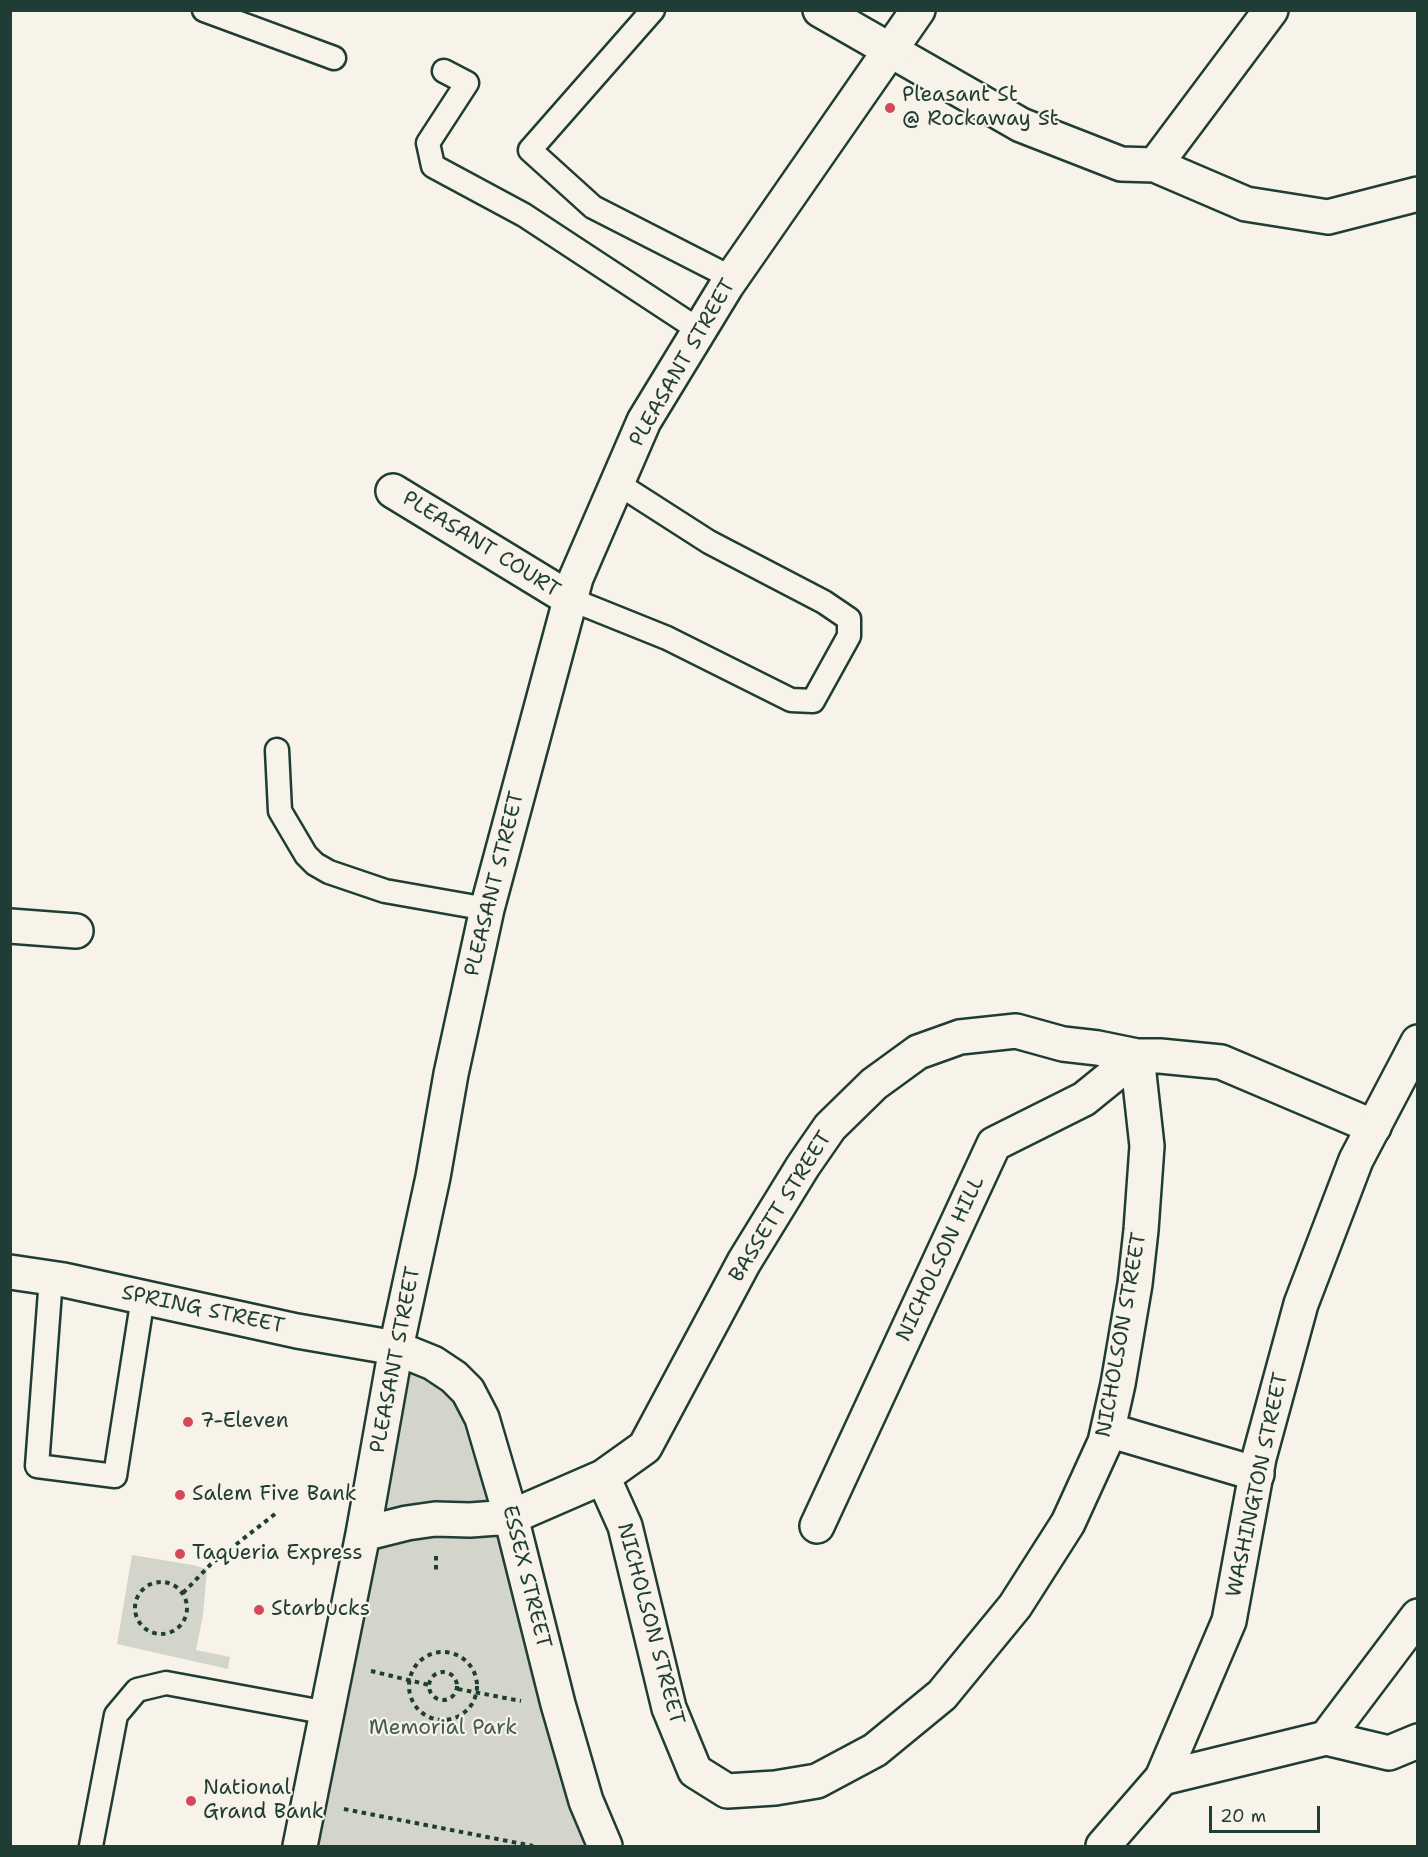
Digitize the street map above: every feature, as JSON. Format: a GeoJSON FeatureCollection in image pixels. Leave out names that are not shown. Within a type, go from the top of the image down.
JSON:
{"type":"FeatureCollection","features":[{"type":"Feature","properties":{"kind":"street"},"geometry":{"type":"LineString","coordinates":[[820,10],[1021,125],[1121,164],[1155,165],[1246,204],[1328,217],[1418,194]]}},
{"type":"Feature","properties":{"kind":"street","name":"PLEASANT STREET"},"geometry":{"type":"LineString","coordinates":[[300,1846],[363,1534],[396,1348],[433,1178],[451,1074],[487,909],[576,578],[644,421],[732,278],[918,10]]}},
{"type":"Feature","properties":{"kind":"street"},"geometry":{"type":"LineString","coordinates":[[1155,165],[1271,10]]}},
{"type":"Feature","properties":{"kind":"street","name":"PLEASANT COURT"},"geometry":{"type":"LineString","coordinates":[[393,491],[570,599]]}},
{"type":"Feature","properties":{"kind":"street"},"geometry":{"type":"LineString","coordinates":[[10,926],[76,932]]}},
{"type":"Feature","properties":{"kind":"street","name":"BASSETT STREET"},"geometry":{"type":"LineString","coordinates":[[363,1534],[435,1519],[470,1520],[511,1517],[603,1477],[645,1447],[744,1262],[777,1206],[830,1127],[874,1084],[918,1052],[960,1037],[1016,1031],[1063,1044],[1137,1056],[1221,1062],[1374,1127]]}},
{"type":"Feature","properties":{"kind":"street","name":"WASHINGTON STREET"},"geometry":{"type":"LineString","coordinates":[[1103,1846],[1162,1778],[1229,1620],[1260,1458],[1301,1304],[1356,1160],[1418,1042]]}},
{"type":"Feature","properties":{"kind":"street","name":"NICHOLSON STREET"},"geometry":{"type":"LineString","coordinates":[[603,1477],[625,1526],[669,1708],[695,1771],[727,1791],[775,1788],[817,1781],[875,1750],[942,1695],[1015,1606],[1068,1523],[1105,1442],[1118,1384],[1135,1284],[1141,1230],[1146,1146],[1137,1056]]}},
{"type":"Feature","properties":{"kind":"street","name":"NICHOLSON HILL"},"geometry":{"type":"LineString","coordinates":[[817,1526],[994,1144],[1084,1099],[1137,1056]]}},
{"type":"Feature","properties":{"kind":"street","name":"SPRING STREET"},"geometry":{"type":"LineString","coordinates":[[10,1272],[51,1278],[297,1331],[396,1348]]}},
{"type":"Feature","properties":{"kind":"street","name":"ESSEX STREET"},"geometry":{"type":"LineString","coordinates":[[396,1348],[433,1363],[454,1377],[468,1391],[482,1418],[511,1517],[558,1704],[586,1801],[605,1846]]}},
{"type":"Feature","properties":{"kind":"street"},"geometry":{"type":"LineString","coordinates":[[1108,1430],[1257,1474]]}},
{"type":"Feature","properties":{"kind":"street"},"geometry":{"type":"LineString","coordinates":[[1326,1738],[1418,1616]]}},
{"type":"Feature","properties":{"kind":"street"},"geometry":{"type":"LineString","coordinates":[[1162,1778],[1326,1738],[1389,1753],[1418,1741]]}},
{"type":"Feature","properties":{"kind":"lane"},"geometry":{"type":"LineString","coordinates":[[204,10],[334,58]]}},
{"type":"Feature","properties":{"kind":"lane"},"geometry":{"type":"LineString","coordinates":[[653,10],[530,150],[593,207],[732,278]]}},
{"type":"Feature","properties":{"kind":"lane"},"geometry":{"type":"LineString","coordinates":[[444,71],[467,83],[428,143],[433,166],[524,215],[699,330]]}},
{"type":"Feature","properties":{"kind":"lane"},"geometry":{"type":"LineString","coordinates":[[570,599],[668,638],[791,700],[813,701],[849,636],[849,619],[824,602],[709,542],[617,483]]}},
{"type":"Feature","properties":{"kind":"lane"},"geometry":{"type":"LineString","coordinates":[[277,750],[280,811],[306,855],[315,864],[329,872],[385,891],[487,909]]}},
{"type":"Feature","properties":{"kind":"lane"},"geometry":{"type":"LineString","coordinates":[[51,1278],[37,1466],[114,1476],[143,1297]]}},
{"type":"Feature","properties":{"kind":"lane"},"geometry":{"type":"LineString","coordinates":[[91,1846],[116,1714],[137,1690],[166,1683],[328,1713]]}},
{"type":"Feature","properties":{"kind":"path"},"geometry":{"type":"LineString","coordinates":[[183,1593],[211,1564],[275,1514]]}},
{"type":"Feature","properties":{"kind":"path"},"geometry":{"type":"LineString","coordinates":[[162,1582],[171,1583],[183,1593],[187,1611],[179,1626],[173,1631],[165,1634],[148,1631],[137,1619],[136,1601],[145,1586],[162,1582]]}},
{"type":"Feature","properties":{"kind":"path"},"geometry":{"type":"LineString","coordinates":[[432,1653],[455,1654],[466,1660],[473,1670],[477,1681],[477,1693],[466,1712],[457,1718],[436,1720],[426,1717],[411,1701],[408,1690],[409,1679],[413,1668],[421,1659],[432,1653]]}},
{"type":"Feature","properties":{"kind":"path"},"geometry":{"type":"LineString","coordinates":[[337,1664],[429,1685]]}},
{"type":"Feature","properties":{"kind":"path"},"geometry":{"type":"LineString","coordinates":[[446,1671],[457,1680],[458,1689],[456,1694],[448,1700],[439,1700],[432,1694],[429,1685],[432,1676],[446,1671]]}},
{"type":"Feature","properties":{"kind":"path"},"geometry":{"type":"LineString","coordinates":[[458,1689],[520,1701],[558,1704]]}},
{"type":"Feature","properties":{"kind":"path"},"geometry":{"type":"LineString","coordinates":[[344,1809],[533,1846]]}},
{"type":"Feature","properties":{"kind":"green space","name":"Memorial Park"},"geometry":{"type":"Polygon","coordinates":[[[396,1348],[454,1377],[605,1846],[300,1846],[396,1348]]]}},
{"type":"Feature","properties":{"kind":"green space"},"geometry":{"type":"Polygon","coordinates":[[[132,1555],[207,1569],[203,1615],[196,1650],[230,1657],[228,1669],[117,1644],[132,1555]]]}},
{"type":"Feature","properties":{"kind":"place","name":"Pleasant St @ Rockaway St"},"geometry":{"type":"Point","coordinates":[890,108]}},
{"type":"Feature","properties":{"kind":"place","name":"7-Eleven"},"geometry":{"type":"Point","coordinates":[188,1422]}},
{"type":"Feature","properties":{"kind":"place","name":"Salem Five Bank"},"geometry":{"type":"Point","coordinates":[180,1495]}},
{"type":"Feature","properties":{"kind":"place","name":"Taqueria Express"},"geometry":{"type":"Point","coordinates":[180,1554]}},
{"type":"Feature","properties":{"kind":"place","name":"Starbucks"},"geometry":{"type":"Point","coordinates":[259,1610]}},
{"type":"Feature","properties":{"kind":"place","name":"National Grand Bank"},"geometry":{"type":"Point","coordinates":[191,1801]}}]}
